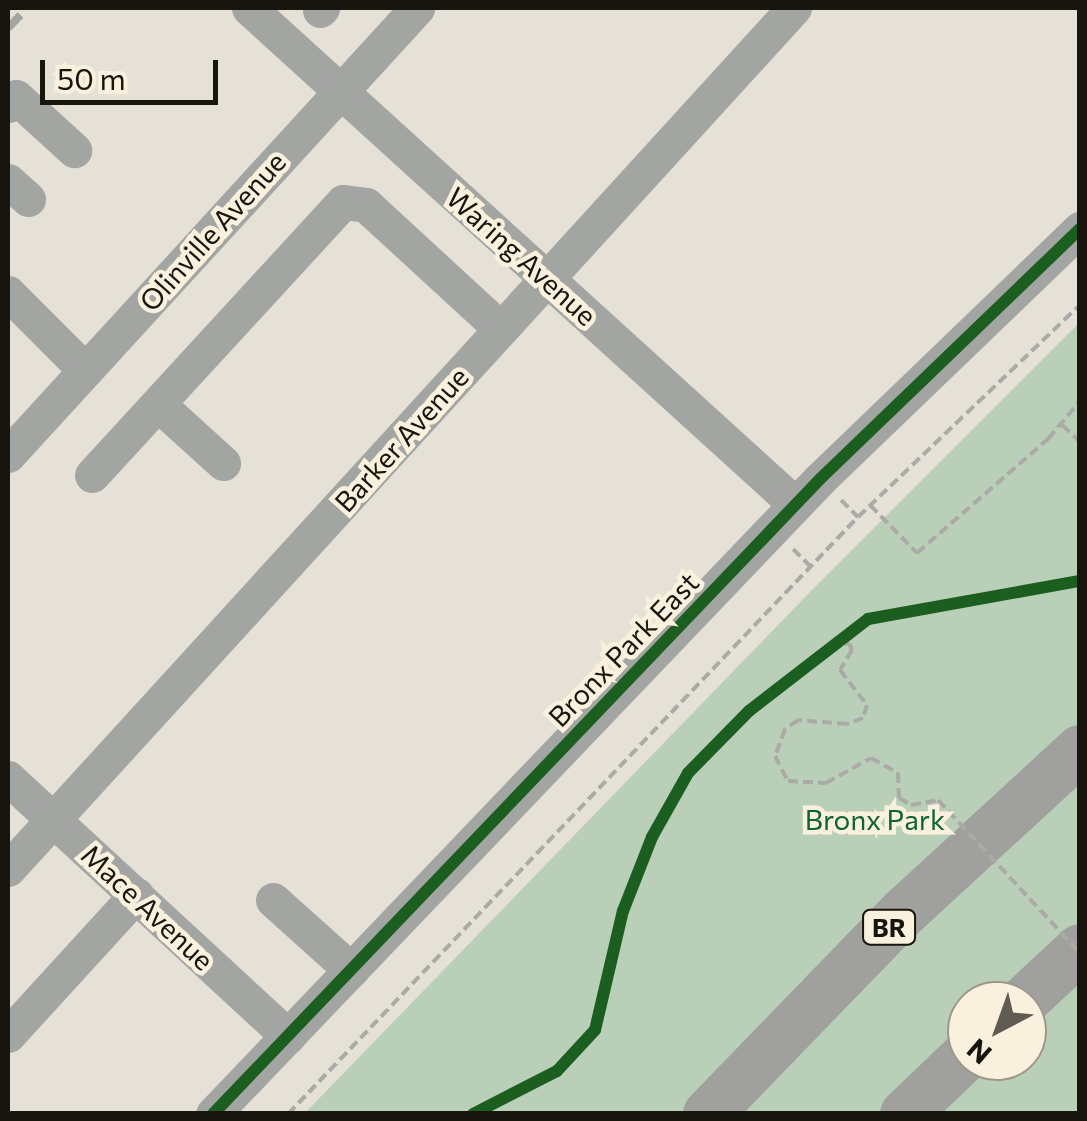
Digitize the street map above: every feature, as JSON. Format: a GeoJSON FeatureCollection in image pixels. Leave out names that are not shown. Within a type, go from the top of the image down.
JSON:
{"type":"FeatureCollection","features":[{"type":"Feature","properties":{"kind":"highway","name":"BR"},"geometry":{"type":"LineString","coordinates":[[708,1114],[905,912],[1080,750]]}},
{"type":"Feature","properties":{"kind":"highway"},"geometry":{"type":"LineString","coordinates":[[1046,981],[1080,951]]}},
{"type":"Feature","properties":{"kind":"highway"},"geometry":{"type":"LineString","coordinates":[[906,1114],[947,1074]]}},
{"type":"Feature","properties":{"kind":"street","name":"Waring Avenue"},"geometry":{"type":"LineString","coordinates":[[249,8],[796,504]]}},
{"type":"Feature","properties":{"kind":"street","name":"Olinville Avenue"},"geometry":{"type":"LineString","coordinates":[[8,455],[417,8]]}},
{"type":"Feature","properties":{"kind":"street","name":"Barker Avenue"},"geometry":{"type":"LineString","coordinates":[[8,869],[794,8]]}},
{"type":"Feature","properties":{"kind":"street"},"geometry":{"type":"LineString","coordinates":[[8,105],[16,97],[74,150]]}},
{"type":"Feature","properties":{"kind":"street"},"geometry":{"type":"LineString","coordinates":[[92,475],[343,202],[366,205],[501,329]]}},
{"type":"Feature","properties":{"kind":"street","name":"Bronx Park East"},"geometry":{"type":"LineString","coordinates":[[214,1114],[796,504],[1080,230]]}},
{"type":"Feature","properties":{"kind":"street"},"geometry":{"type":"LineString","coordinates":[[8,293],[85,370]]}},
{"type":"Feature","properties":{"kind":"street"},"geometry":{"type":"LineString","coordinates":[[158,404],[223,463]]}},
{"type":"Feature","properties":{"kind":"street","name":"Mace Avenue"},"geometry":{"type":"LineString","coordinates":[[8,778],[288,1036]]}},
{"type":"Feature","properties":{"kind":"street"},"geometry":{"type":"LineString","coordinates":[[8,1035],[136,896]]}},
{"type":"Feature","properties":{"kind":"street"},"geometry":{"type":"LineString","coordinates":[[273,900],[351,970]]}},
{"type":"Feature","properties":{"kind":"path"},"geometry":{"type":"LineString","coordinates":[[288,1114],[870,504],[1080,304]]}},
{"type":"Feature","properties":{"kind":"path"},"geometry":{"type":"LineString","coordinates":[[870,504],[917,552],[1062,425],[1080,401]]}},
{"type":"Feature","properties":{"kind":"path"},"geometry":{"type":"LineString","coordinates":[[1062,425],[1080,442]]}},
{"type":"Feature","properties":{"kind":"path"},"geometry":{"type":"LineString","coordinates":[[816,658],[855,629]]}},
{"type":"Feature","properties":{"kind":"path"},"geometry":{"type":"LineString","coordinates":[[830,648],[849,643],[852,650],[840,670],[867,704],[864,718],[847,724],[798,720],[784,729],[775,756],[788,781],[826,783],[870,758],[898,774],[899,798],[911,805],[938,800],[1080,951]]}},
{"type":"Feature","properties":{"kind":"green space","name":"Bronx Park"},"geometry":{"type":"Polygon","coordinates":[[[1079,323],[1079,1113],[304,1114],[812,590],[1079,323]]]}},
{"type":"Feature","properties":{"kind":"railway"},"geometry":{"type":"LineString","coordinates":[[8,28],[27,8]]}},
{"type":"Feature","properties":{"kind":"cycle path"},"geometry":{"type":"LineString","coordinates":[[213,1114],[820,479],[1080,229]]}},
{"type":"Feature","properties":{"kind":"cycle path"},"geometry":{"type":"LineString","coordinates":[[473,1114],[557,1071],[595,1030],[623,911],[652,837],[688,773],[749,711],[868,619],[1080,581]]}}]}
